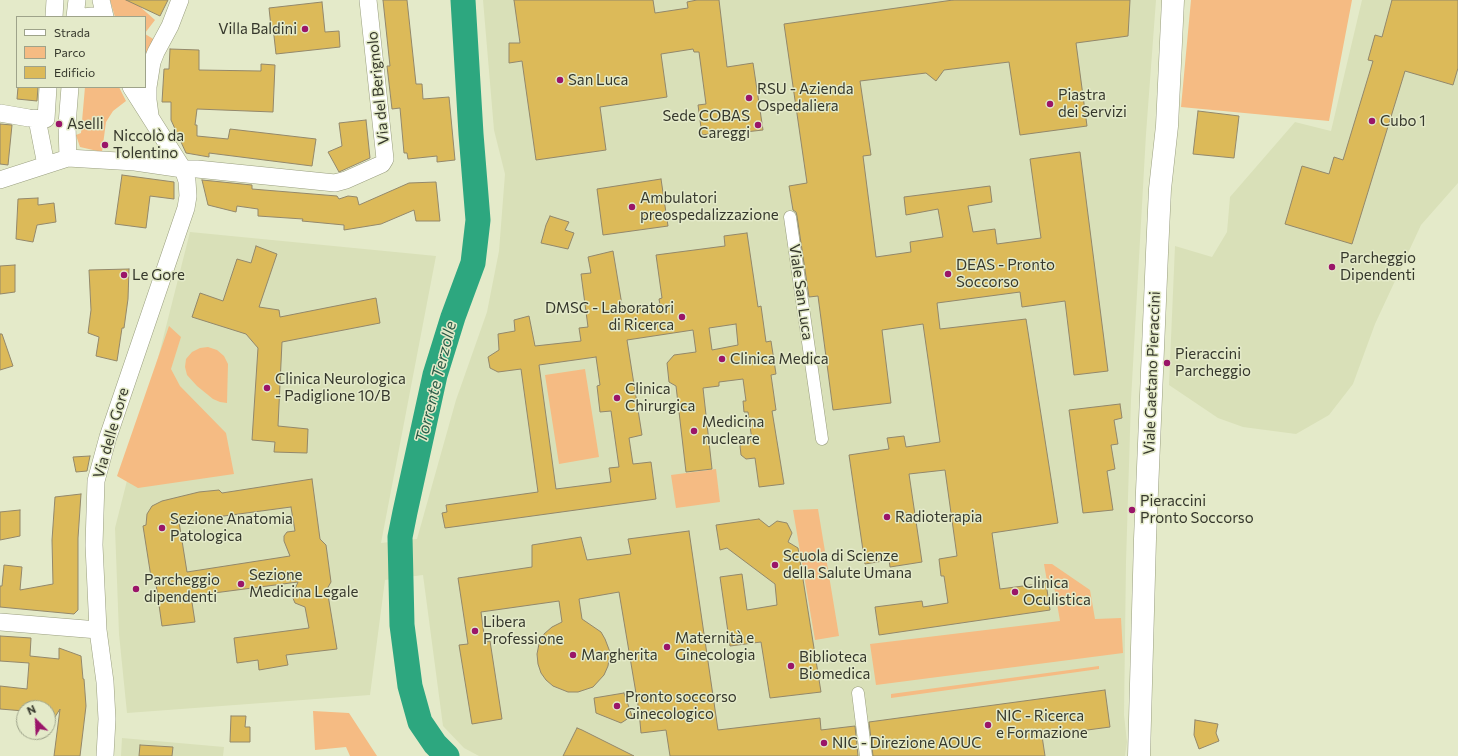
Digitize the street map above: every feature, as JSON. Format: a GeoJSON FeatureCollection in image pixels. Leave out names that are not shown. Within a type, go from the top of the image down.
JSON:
{"type":"FeatureCollection","features":[{"type":"Feature","properties":{"kind":"main road","name":"Viale Gaetano Pieraccini"},"geometry":{"type":"LineString","coordinates":[[1140,753],[1145,539],[1157,253],[1160,189],[1167,126],[1173,0]]}},
{"type":"Feature","properties":{"kind":"street"},"geometry":{"type":"LineString","coordinates":[[54,16],[55,0]]}},
{"type":"Feature","properties":{"kind":"street"},"geometry":{"type":"LineString","coordinates":[[75,16],[77,0]]}},
{"type":"Feature","properties":{"kind":"street"},"geometry":{"type":"LineString","coordinates":[[101,0],[105,16]]}},
{"type":"Feature","properties":{"kind":"street"},"geometry":{"type":"LineString","coordinates":[[138,162],[144,160],[154,152],[156,145],[156,135],[151,120],[148,100],[148,87],[152,62],[170,26],[180,0]]}},
{"type":"Feature","properties":{"kind":"street","name":"Via del Berignolo"},"geometry":{"type":"LineString","coordinates":[[183,169],[197,169],[335,183],[346,180],[382,164],[386,159],[368,0]]}},
{"type":"Feature","properties":{"kind":"street"},"geometry":{"type":"LineString","coordinates":[[0,113],[46,119],[48,88]]}},
{"type":"Feature","properties":{"kind":"street"},"geometry":{"type":"LineString","coordinates":[[68,158],[67,125],[70,88]]}},
{"type":"Feature","properties":{"kind":"street","name":"Via delle Gore"},"geometry":{"type":"LineString","coordinates":[[105,756],[107,719],[105,682],[98,630],[94,545],[96,481],[108,437],[186,208],[188,196],[187,181],[183,169],[132,88]]}},
{"type":"Feature","properties":{"kind":"street"},"geometry":{"type":"LineString","coordinates":[[37,119],[46,165]]}},
{"type":"Feature","properties":{"kind":"street"},"geometry":{"type":"LineString","coordinates":[[0,180],[68,158],[138,162],[183,169]]}},
{"type":"Feature","properties":{"kind":"street","name":"Viale San Luca"},"geometry":{"type":"LineString","coordinates":[[790,216],[822,438]]}},
{"type":"Feature","properties":{"kind":"street"},"geometry":{"type":"LineString","coordinates":[[0,622],[98,630]]}},
{"type":"Feature","properties":{"kind":"street"},"geometry":{"type":"LineString","coordinates":[[858,693],[866,756]]}},
{"type":"Feature","properties":{"kind":"shaded area"},"geometry":{"type":"Polygon","coordinates":[[[483,0],[1156,0],[1146,134],[1131,400],[1126,562],[1124,715],[1127,742],[1125,756],[479,756],[464,748],[443,726],[423,575],[385,580],[370,695],[127,713],[119,634],[115,528],[190,232],[436,256],[381,543],[417,539],[456,400],[487,312],[499,251],[505,174],[494,130],[483,0]]]}},
{"type":"Feature","properties":{"kind":"shaded area"},"geometry":{"type":"Polygon","coordinates":[[[1362,0],[1458,0],[1458,183],[1421,225],[1375,324],[1353,384],[1329,415],[1296,434],[1243,427],[1218,418],[1169,385],[1175,246],[1212,257],[1227,232],[1230,197],[1295,122],[1331,131],[1362,0]]]}},
{"type":"Feature","properties":{"kind":"shaded area"},"geometry":{"type":"Polygon","coordinates":[[[122,738],[224,747],[223,756],[121,756],[122,738]]]}},
{"type":"Feature","properties":{"kind":"green space"},"geometry":{"type":"Polygon","coordinates":[[[110,0],[139,0],[138,5],[155,20],[146,32],[146,16],[115,16],[110,0]]]}},
{"type":"Feature","properties":{"kind":"green space"},"geometry":{"type":"Polygon","coordinates":[[[1191,0],[1352,0],[1329,121],[1181,107],[1191,0]]]}},
{"type":"Feature","properties":{"kind":"green space"},"geometry":{"type":"Polygon","coordinates":[[[146,35],[155,40],[146,58],[146,35]]]}},
{"type":"Feature","properties":{"kind":"green space"},"geometry":{"type":"Polygon","coordinates":[[[85,88],[120,88],[126,101],[113,111],[106,122],[102,152],[80,147],[76,135],[81,133],[85,88]]]}},
{"type":"Feature","properties":{"kind":"green space"},"geometry":{"type":"Polygon","coordinates":[[[169,326],[181,337],[171,369],[180,386],[226,433],[234,474],[138,488],[117,476],[169,326]]]}},
{"type":"Feature","properties":{"kind":"green space"},"geometry":{"type":"Polygon","coordinates":[[[208,347],[217,350],[224,356],[228,364],[227,403],[213,399],[197,386],[187,375],[185,367],[186,359],[192,352],[200,348],[208,347]]]}},
{"type":"Feature","properties":{"kind":"green space"},"geometry":{"type":"Polygon","coordinates":[[[585,369],[599,457],[559,464],[545,375],[585,369]]]}},
{"type":"Feature","properties":{"kind":"green space"},"geometry":{"type":"Polygon","coordinates":[[[716,469],[720,502],[676,508],[671,475],[716,469]]]}},
{"type":"Feature","properties":{"kind":"green space"},"geometry":{"type":"Polygon","coordinates":[[[818,509],[839,636],[815,640],[793,510],[818,509]]]}},
{"type":"Feature","properties":{"kind":"green space"},"geometry":{"type":"Polygon","coordinates":[[[1044,564],[1052,564],[1090,590],[1095,619],[1121,618],[1123,653],[876,685],[870,644],[1060,621],[1054,586],[1048,587],[1044,564]]]}},
{"type":"Feature","properties":{"kind":"green space"},"geometry":{"type":"Polygon","coordinates":[[[1099,666],[1099,669],[891,698],[891,694],[1099,666]]]}},
{"type":"Feature","properties":{"kind":"green space"},"geometry":{"type":"Polygon","coordinates":[[[313,711],[349,713],[377,756],[350,756],[346,747],[315,750],[313,711]]]}},
{"type":"Feature","properties":{"kind":"building"},"geometry":{"type":"Polygon","coordinates":[[[126,0],[168,0],[160,16],[126,0]]]}},
{"type":"Feature","properties":{"kind":"building"},"geometry":{"type":"Polygon","coordinates":[[[383,0],[407,0],[416,84],[422,84],[423,99],[449,97],[455,160],[437,162],[437,156],[408,159],[407,153],[404,153],[400,108],[392,109],[387,66],[390,66],[383,0]]]}},
{"type":"Feature","properties":{"kind":"building","name":"San Luca"},"geometry":{"type":"Polygon","coordinates":[[[514,0],[653,0],[655,13],[688,8],[687,2],[697,0],[719,0],[727,67],[753,63],[763,130],[745,132],[744,129],[702,135],[698,105],[706,104],[699,52],[694,52],[693,49],[661,54],[667,97],[600,107],[606,150],[536,160],[522,61],[509,63],[509,43],[520,43],[514,0]]]}},
{"type":"Feature","properties":{"kind":"building"},"geometry":{"type":"Polygon","coordinates":[[[953,0],[1130,0],[1128,36],[1076,43],[1087,126],[1020,135],[1009,62],[944,70],[936,81],[926,73],[860,81],[871,155],[863,156],[876,257],[911,252],[910,242],[943,237],[938,209],[906,215],[904,197],[990,186],[992,202],[968,206],[973,232],[995,229],[997,244],[1041,238],[1030,159],[1080,152],[1108,371],[1074,375],[1065,301],[1022,307],[1020,292],[937,303],[940,329],[1026,319],[1058,523],[992,533],[1000,589],[1046,583],[1050,610],[879,635],[875,607],[922,601],[923,607],[948,603],[944,576],[941,576],[939,559],[957,556],[945,470],[909,474],[922,562],[890,567],[889,560],[865,564],[849,455],[889,449],[887,438],[904,436],[906,447],[940,442],[923,324],[882,330],[891,403],[833,410],[818,296],[809,297],[797,216],[796,212],[793,210],[789,186],[807,183],[784,24],[953,0]]]}},
{"type":"Feature","properties":{"kind":"building","name":"Cubo 1"},"geometry":{"type":"Polygon","coordinates":[[[1392,0],[1458,0],[1458,68],[1453,85],[1405,71],[1352,244],[1285,224],[1302,166],[1329,174],[1334,157],[1343,160],[1373,61],[1368,60],[1375,35],[1382,37],[1392,0]]]}},
{"type":"Feature","properties":{"kind":"building","name":"Villa Baldini"},"geometry":{"type":"Polygon","coordinates":[[[322,2],[325,32],[339,31],[340,47],[276,54],[269,8],[322,2]]]}},
{"type":"Feature","properties":{"kind":"building"},"geometry":{"type":"Polygon","coordinates":[[[170,49],[199,50],[199,70],[261,71],[261,64],[275,65],[273,112],[197,109],[195,125],[197,125],[197,136],[228,139],[230,129],[316,139],[312,166],[209,153],[209,157],[186,153],[171,120],[171,102],[162,102],[164,69],[169,69],[170,49]]]}},
{"type":"Feature","properties":{"kind":"building"},"geometry":{"type":"Polygon","coordinates":[[[18,88],[38,88],[37,101],[17,99],[18,88]]]}},
{"type":"Feature","properties":{"kind":"building"},"geometry":{"type":"Polygon","coordinates":[[[1198,111],[1239,116],[1234,158],[1193,154],[1198,111]]]}},
{"type":"Feature","properties":{"kind":"building"},"geometry":{"type":"Polygon","coordinates":[[[366,120],[370,158],[339,172],[328,152],[342,146],[339,123],[366,120]]]}},
{"type":"Feature","properties":{"kind":"building"},"geometry":{"type":"Polygon","coordinates":[[[0,124],[12,125],[8,165],[0,164],[0,124]]]}},
{"type":"Feature","properties":{"kind":"building"},"geometry":{"type":"Polygon","coordinates":[[[122,175],[174,182],[174,199],[150,196],[146,228],[115,224],[122,175]]]}},
{"type":"Feature","properties":{"kind":"building","name":"Ambulatori preospedalizzazione"},"geometry":{"type":"Polygon","coordinates":[[[661,179],[668,226],[603,235],[597,189],[661,179]]]}},
{"type":"Feature","properties":{"kind":"building"},"geometry":{"type":"Polygon","coordinates":[[[202,180],[252,185],[252,189],[337,196],[339,199],[348,196],[357,197],[359,205],[409,183],[436,182],[440,221],[416,221],[414,210],[381,224],[344,230],[344,225],[302,221],[303,219],[258,216],[258,209],[237,206],[236,212],[208,205],[202,180]]]}},
{"type":"Feature","properties":{"kind":"building"},"geometry":{"type":"Polygon","coordinates":[[[38,198],[38,205],[54,203],[56,222],[37,225],[33,242],[16,239],[18,199],[38,198]]]}},
{"type":"Feature","properties":{"kind":"building"},"geometry":{"type":"Polygon","coordinates":[[[550,216],[569,222],[565,230],[574,233],[568,249],[541,243],[550,216]]]}},
{"type":"Feature","properties":{"kind":"building"},"geometry":{"type":"Polygon","coordinates":[[[747,233],[758,307],[761,306],[766,342],[771,341],[776,374],[771,375],[776,410],[772,411],[784,484],[759,487],[755,458],[746,459],[741,455],[740,446],[744,441],[752,440],[748,412],[744,412],[743,401],[746,401],[743,379],[719,382],[719,386],[703,388],[712,469],[686,472],[676,386],[669,382],[667,363],[674,355],[696,352],[693,330],[627,340],[642,435],[629,438],[633,464],[651,462],[656,499],[445,528],[442,513],[447,512],[446,505],[538,492],[521,369],[498,372],[490,368],[488,357],[499,350],[498,334],[515,331],[514,320],[529,316],[535,346],[581,341],[579,328],[588,327],[581,274],[591,273],[588,257],[613,251],[623,311],[660,305],[659,299],[662,298],[656,255],[725,246],[724,236],[747,233]],[[736,324],[709,328],[712,350],[738,345],[736,324]],[[596,357],[539,365],[556,489],[611,482],[609,468],[619,467],[611,411],[600,412],[597,386],[600,385],[596,357]]]}},
{"type":"Feature","properties":{"kind":"building","name":"Clinica Neurologica - Padiglione 10/B"},"geometry":{"type":"Polygon","coordinates":[[[256,246],[277,254],[259,307],[279,310],[280,317],[376,298],[380,323],[282,342],[278,426],[308,429],[307,453],[274,452],[275,442],[252,440],[258,348],[246,334],[192,317],[200,293],[223,301],[237,259],[251,263],[256,246]]]}},
{"type":"Feature","properties":{"kind":"building"},"geometry":{"type":"Polygon","coordinates":[[[15,265],[15,292],[0,294],[0,266],[15,265]]]}},
{"type":"Feature","properties":{"kind":"building"},"geometry":{"type":"Polygon","coordinates":[[[129,269],[128,299],[117,361],[96,356],[99,337],[88,333],[91,310],[89,270],[129,269]]]}},
{"type":"Feature","properties":{"kind":"building"},"geometry":{"type":"Polygon","coordinates":[[[0,334],[2,334],[13,366],[0,370],[0,334]]]}},
{"type":"Feature","properties":{"kind":"building"},"geometry":{"type":"Polygon","coordinates":[[[1120,404],[1122,418],[1114,420],[1118,444],[1111,445],[1115,469],[1107,471],[1113,510],[1083,513],[1069,410],[1120,404]]]}},
{"type":"Feature","properties":{"kind":"building"},"geometry":{"type":"Polygon","coordinates":[[[90,456],[87,471],[76,472],[73,457],[90,456]]]}},
{"type":"Feature","properties":{"kind":"building"},"geometry":{"type":"Polygon","coordinates":[[[312,479],[320,539],[326,545],[331,582],[327,589],[337,649],[286,655],[288,665],[259,670],[258,660],[237,663],[234,638],[309,628],[305,607],[295,603],[292,596],[298,582],[191,596],[195,622],[162,626],[155,577],[151,577],[143,526],[146,525],[147,514],[152,506],[162,501],[199,492],[219,490],[222,493],[312,479]],[[291,507],[179,522],[187,572],[290,556],[284,541],[284,536],[287,532],[295,531],[291,507]]]}},
{"type":"Feature","properties":{"kind":"building"},"geometry":{"type":"Polygon","coordinates":[[[81,494],[78,538],[78,610],[74,614],[0,607],[0,586],[2,586],[4,565],[22,567],[20,590],[53,584],[52,540],[55,497],[81,494]]]}},
{"type":"Feature","properties":{"kind":"building"},"geometry":{"type":"Polygon","coordinates":[[[20,510],[20,536],[0,540],[0,512],[20,510]]]}},
{"type":"Feature","properties":{"kind":"building"},"geometry":{"type":"Polygon","coordinates":[[[759,519],[769,527],[777,521],[787,523],[792,533],[788,542],[798,548],[821,692],[770,698],[761,642],[730,646],[720,577],[742,574],[747,610],[777,605],[775,584],[727,548],[720,550],[716,525],[759,519]]]}},
{"type":"Feature","properties":{"kind":"building"},"geometry":{"type":"Polygon","coordinates":[[[689,531],[718,730],[820,718],[821,730],[855,726],[858,756],[670,756],[666,730],[641,733],[639,711],[619,592],[579,599],[582,619],[601,632],[610,652],[608,666],[604,675],[593,687],[578,692],[568,692],[553,686],[541,673],[538,664],[537,654],[539,644],[544,634],[552,627],[562,622],[559,601],[481,612],[485,642],[490,641],[502,719],[472,724],[459,645],[468,644],[458,578],[532,567],[532,545],[581,537],[587,560],[631,554],[628,539],[689,531]]]}},
{"type":"Feature","properties":{"kind":"building"},"geometry":{"type":"Polygon","coordinates":[[[0,636],[31,638],[30,656],[59,659],[59,648],[81,656],[86,706],[80,756],[54,756],[60,709],[56,715],[56,700],[16,700],[16,710],[0,709],[0,686],[27,689],[29,663],[0,661],[0,636]]]}},
{"type":"Feature","properties":{"kind":"building","name":"NIC - Ricerca e Formazione"},"geometry":{"type":"Polygon","coordinates":[[[1105,690],[1110,727],[1042,736],[1045,756],[873,756],[869,722],[1105,690]]]}},
{"type":"Feature","properties":{"kind":"building","name":"Pronto soccorso Ginecologico"},"geometry":{"type":"Polygon","coordinates":[[[624,693],[632,716],[621,723],[596,713],[594,698],[624,693]]]}},
{"type":"Feature","properties":{"kind":"building"},"geometry":{"type":"Polygon","coordinates":[[[231,716],[246,716],[245,727],[250,727],[250,742],[230,742],[231,716]]]}},
{"type":"Feature","properties":{"kind":"building"},"geometry":{"type":"Polygon","coordinates":[[[1195,720],[1218,724],[1216,733],[1219,741],[1199,749],[1194,735],[1195,720]]]}},
{"type":"Feature","properties":{"kind":"building"},"geometry":{"type":"Polygon","coordinates":[[[577,728],[582,730],[634,756],[563,756],[577,728]]]}},
{"type":"Feature","properties":{"kind":"building"},"geometry":{"type":"Polygon","coordinates":[[[140,745],[173,747],[172,756],[139,756],[140,745]]]}},
{"type":"Feature","properties":{"kind":"waterway","name":"Torrente Terzolle"},"geometry":{"type":"LineString","coordinates":[[447,756],[435,744],[420,722],[410,686],[402,625],[400,537],[435,375],[453,317],[473,263],[478,220],[463,0]]}},
{"type":"Feature","properties":{"kind":"place","name":"Villa Baldini"},"geometry":{"type":"Point","coordinates":[305,29]}},
{"type":"Feature","properties":{"kind":"place","name":"San Luca"},"geometry":{"type":"Point","coordinates":[560,80]}},
{"type":"Feature","properties":{"kind":"place","name":"RSU - Azienda Ospedaliera"},"geometry":{"type":"Point","coordinates":[749,98]}},
{"type":"Feature","properties":{"kind":"place","name":"Piastra dei Servizi"},"geometry":{"type":"Point","coordinates":[1050,104]}},
{"type":"Feature","properties":{"kind":"place","name":"Cubo 1"},"geometry":{"type":"Point","coordinates":[1372,121]}},
{"type":"Feature","properties":{"kind":"place","name":"Aselli"},"geometry":{"type":"Point","coordinates":[59,124]}},
{"type":"Feature","properties":{"kind":"place","name":"Sede COBAS Careggi"},"geometry":{"type":"Point","coordinates":[758,125]}},
{"type":"Feature","properties":{"kind":"place","name":"Niccolò da Tolentino"},"geometry":{"type":"Point","coordinates":[105,145]}},
{"type":"Feature","properties":{"kind":"place","name":"Ambulatori preospedalizzazione"},"geometry":{"type":"Point","coordinates":[632,207]}},
{"type":"Feature","properties":{"kind":"place","name":"Parcheggio Dipendenti"},"geometry":{"type":"Point","coordinates":[1332,267]}},
{"type":"Feature","properties":{"kind":"place","name":"DEAS - Pronto Soccorso"},"geometry":{"type":"Point","coordinates":[948,274]}},
{"type":"Feature","properties":{"kind":"place","name":"Le Gore"},"geometry":{"type":"Point","coordinates":[124,275]}},
{"type":"Feature","properties":{"kind":"place","name":"DMSC - Laboratori di Ricerca"},"geometry":{"type":"Point","coordinates":[682,317]}},
{"type":"Feature","properties":{"kind":"place","name":"Clinica Medica"},"geometry":{"type":"Point","coordinates":[722,359]}},
{"type":"Feature","properties":{"kind":"place","name":"Pieraccini Parcheggio"},"geometry":{"type":"Point","coordinates":[1167,363]}},
{"type":"Feature","properties":{"kind":"place","name":"Clinica Neurologica - Padiglione 10/B"},"geometry":{"type":"Point","coordinates":[267,388]}},
{"type":"Feature","properties":{"kind":"place","name":"Clinica Chirurgica"},"geometry":{"type":"Point","coordinates":[617,398]}},
{"type":"Feature","properties":{"kind":"place","name":"Medicina nucleare"},"geometry":{"type":"Point","coordinates":[694,431]}},
{"type":"Feature","properties":{"kind":"place","name":"Pieraccini Pronto Soccorso"},"geometry":{"type":"Point","coordinates":[1132,510]}},
{"type":"Feature","properties":{"kind":"place","name":"Radioterapia"},"geometry":{"type":"Point","coordinates":[887,517]}},
{"type":"Feature","properties":{"kind":"place","name":"Sezione Anatomia Patologica"},"geometry":{"type":"Point","coordinates":[162,528]}},
{"type":"Feature","properties":{"kind":"place","name":"Scuola di Scienze della Salute Umana"},"geometry":{"type":"Point","coordinates":[775,565]}},
{"type":"Feature","properties":{"kind":"place","name":"Sezione Medicina Legale"},"geometry":{"type":"Point","coordinates":[241,584]}},
{"type":"Feature","properties":{"kind":"place","name":"Parcheggio dipendenti"},"geometry":{"type":"Point","coordinates":[136,589]}},
{"type":"Feature","properties":{"kind":"place","name":"Clinica Oculistica"},"geometry":{"type":"Point","coordinates":[1015,592]}},
{"type":"Feature","properties":{"kind":"place","name":"Libera Professione"},"geometry":{"type":"Point","coordinates":[475,631]}},
{"type":"Feature","properties":{"kind":"place","name":"Maternità e Ginecologia"},"geometry":{"type":"Point","coordinates":[667,647]}},
{"type":"Feature","properties":{"kind":"place","name":"Margherita"},"geometry":{"type":"Point","coordinates":[573,655]}},
{"type":"Feature","properties":{"kind":"place","name":"Biblioteca Biomedica"},"geometry":{"type":"Point","coordinates":[791,666]}},
{"type":"Feature","properties":{"kind":"place","name":"Pronto soccorso Ginecologico"},"geometry":{"type":"Point","coordinates":[617,706]}},
{"type":"Feature","properties":{"kind":"place","name":"NIC - Ricerca e Formazione"},"geometry":{"type":"Point","coordinates":[988,725]}},
{"type":"Feature","properties":{"kind":"place","name":"NIC - Direzione AOUC"},"geometry":{"type":"Point","coordinates":[824,743]}}]}
